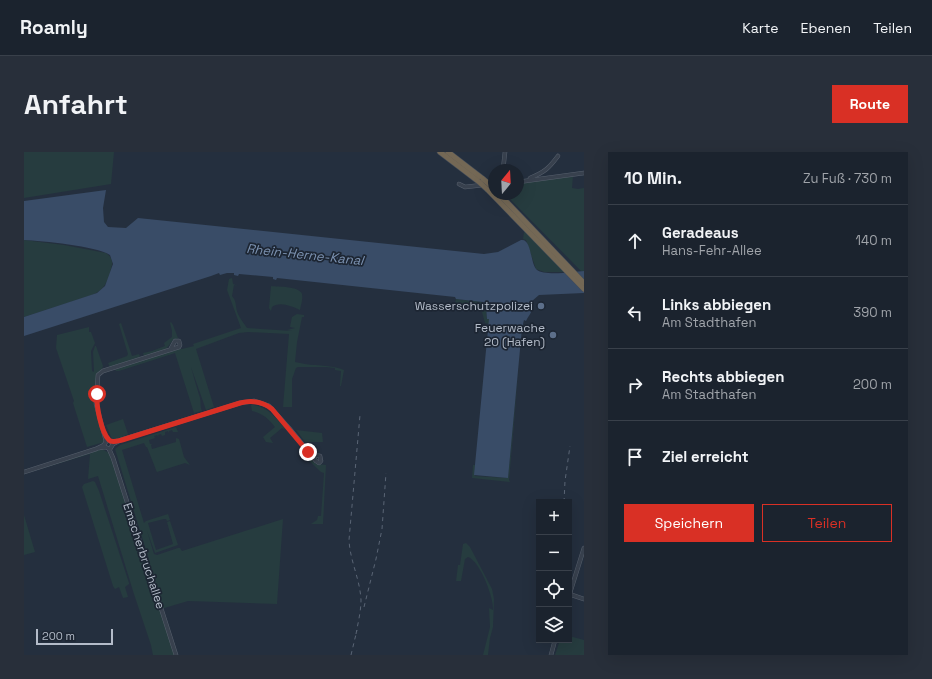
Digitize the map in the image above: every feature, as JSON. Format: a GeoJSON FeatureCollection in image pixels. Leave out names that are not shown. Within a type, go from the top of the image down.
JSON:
{"type":"FeatureCollection","features":[{"type":"Feature","properties":{"kind":"highway"},"geometry":{"type":"LineString","coordinates":[[440,152],[488,186]]}},
{"type":"Feature","properties":{"kind":"highway"},"geometry":{"type":"LineString","coordinates":[[448,152],[480,180]]}},
{"type":"Feature","properties":{"kind":"highway"},"geometry":{"type":"LineString","coordinates":[[503,200],[584,283]]}},
{"type":"Feature","properties":{"kind":"highway"},"geometry":{"type":"LineString","coordinates":[[504,200],[584,289]]}},
{"type":"Feature","properties":{"kind":"street"},"geometry":{"type":"LineString","coordinates":[[504,164],[505,152]]}},
{"type":"Feature","properties":{"kind":"street"},"geometry":{"type":"LineString","coordinates":[[524,181],[544,172],[552,165],[558,156]]}},
{"type":"Feature","properties":{"kind":"street"},"geometry":{"type":"LineString","coordinates":[[524,181],[584,173]]}},
{"type":"Feature","properties":{"kind":"street"},"geometry":{"type":"LineString","coordinates":[[459,184],[465,187],[488,185]]}},
{"type":"Feature","properties":{"kind":"street","name":"Emscherbruchallee"},"geometry":{"type":"LineString","coordinates":[[170,350],[100,373],[98,378],[96,404],[176,655]]}},
{"type":"Feature","properties":{"kind":"street"},"geometry":{"type":"LineString","coordinates":[[24,472],[240,403],[254,401],[266,404],[272,409],[312,455]]}},
{"type":"Feature","properties":{"kind":"street"},"geometry":{"type":"LineString","coordinates":[[572,586],[584,548]]}},
{"type":"Feature","properties":{"kind":"street"},"geometry":{"type":"LineString","coordinates":[[572,596],[584,599]]}},
{"type":"Feature","properties":{"kind":"street"},"geometry":{"type":"LineString","coordinates":[[551,655],[554,643]]}},
{"type":"Feature","properties":{"kind":"green space"},"geometry":{"type":"Polygon","coordinates":[[[24,152],[114,152],[111,184],[24,198],[24,152]]]}},
{"type":"Feature","properties":{"kind":"green space"},"geometry":{"type":"Polygon","coordinates":[[[573,176],[572,188],[584,188],[584,271],[581,271],[511,200],[524,200],[524,182],[573,176]]]}},
{"type":"Feature","properties":{"kind":"green space"},"geometry":{"type":"Polygon","coordinates":[[[524,232],[527,233],[564,272],[544,272],[536,269],[526,240],[523,239],[524,232]]]}},
{"type":"Feature","properties":{"kind":"green space"},"geometry":{"type":"Polygon","coordinates":[[[24,240],[64,245],[106,253],[112,260],[112,265],[106,283],[102,289],[92,295],[24,317],[24,240]]]}},
{"type":"Feature","properties":{"kind":"green space"},"geometry":{"type":"Polygon","coordinates":[[[232,278],[233,284],[238,286],[234,285],[232,296],[235,300],[239,316],[247,328],[292,331],[287,330],[295,328],[290,327],[292,317],[297,314],[304,315],[304,317],[302,317],[297,342],[295,362],[334,367],[344,370],[341,386],[341,371],[335,370],[335,368],[298,367],[296,368],[292,379],[292,407],[283,407],[289,334],[239,333],[196,349],[214,407],[206,410],[191,367],[200,398],[202,411],[194,413],[175,353],[116,371],[115,369],[179,349],[194,346],[193,344],[241,328],[227,290],[229,279],[232,278]]]}},
{"type":"Feature","properties":{"kind":"green space"},"geometry":{"type":"Polygon","coordinates":[[[271,286],[293,288],[300,291],[302,298],[300,310],[278,304],[272,307],[271,311],[269,308],[271,286]]]}},
{"type":"Feature","properties":{"kind":"green space"},"geometry":{"type":"Polygon","coordinates":[[[456,299],[483,302],[486,307],[489,324],[485,323],[480,309],[455,304],[456,299]]]}},
{"type":"Feature","properties":{"kind":"green space"},"geometry":{"type":"Polygon","coordinates":[[[171,322],[178,338],[173,340],[166,349],[144,356],[143,353],[165,346],[164,343],[172,337],[171,322]]]}},
{"type":"Feature","properties":{"kind":"green space"},"geometry":{"type":"Polygon","coordinates":[[[121,323],[132,356],[139,354],[140,357],[110,367],[108,363],[127,356],[128,354],[119,324],[121,323]]]}},
{"type":"Feature","properties":{"kind":"green space"},"geometry":{"type":"Polygon","coordinates":[[[89,327],[89,332],[91,332],[95,343],[91,351],[92,371],[94,372],[93,352],[95,346],[103,366],[97,377],[95,394],[104,442],[101,445],[101,443],[87,447],[73,403],[74,401],[56,348],[57,335],[89,327]]]}},
{"type":"Feature","properties":{"kind":"green space"},"geometry":{"type":"Polygon","coordinates":[[[519,366],[510,482],[472,478],[473,465],[475,465],[475,476],[508,478],[519,366]]]}},
{"type":"Feature","properties":{"kind":"green space"},"geometry":{"type":"Polygon","coordinates":[[[251,405],[262,407],[271,413],[286,430],[282,428],[270,438],[273,443],[266,442],[263,437],[275,427],[265,417],[252,411],[251,405]]]}},
{"type":"Feature","properties":{"kind":"green space"},"geometry":{"type":"Polygon","coordinates":[[[123,419],[128,434],[122,437],[136,433],[116,440],[118,438],[113,439],[106,425],[123,419]]]}},
{"type":"Feature","properties":{"kind":"green space"},"geometry":{"type":"Polygon","coordinates":[[[176,427],[178,432],[173,432],[172,430],[169,431],[169,433],[168,431],[165,432],[165,435],[158,435],[159,437],[157,435],[154,436],[155,438],[149,440],[150,444],[152,444],[152,449],[176,442],[176,438],[179,439],[184,457],[190,465],[185,463],[157,472],[158,475],[144,443],[122,450],[144,523],[168,514],[170,520],[167,521],[164,519],[148,523],[156,550],[173,544],[167,522],[170,521],[178,545],[155,553],[147,531],[154,554],[157,555],[178,548],[182,551],[283,519],[277,604],[188,601],[161,609],[178,655],[153,655],[98,476],[88,479],[91,451],[101,449],[109,453],[146,562],[149,560],[115,449],[120,445],[176,427]]]}},
{"type":"Feature","properties":{"kind":"green space"},"geometry":{"type":"Polygon","coordinates":[[[296,430],[322,433],[323,442],[305,442],[296,430]]]}},
{"type":"Feature","properties":{"kind":"green space"},"geometry":{"type":"Polygon","coordinates":[[[90,452],[90,454],[24,474],[90,452]]]}},
{"type":"Feature","properties":{"kind":"green space"},"geometry":{"type":"Polygon","coordinates":[[[304,456],[308,456],[316,464],[326,465],[323,524],[311,524],[317,520],[318,516],[321,516],[324,473],[304,456]]]}},
{"type":"Feature","properties":{"kind":"green space"},"geometry":{"type":"Polygon","coordinates":[[[93,481],[95,482],[99,491],[129,583],[125,587],[128,597],[123,598],[119,587],[115,589],[113,586],[82,487],[84,484],[93,481]]]}},
{"type":"Feature","properties":{"kind":"green space"},"geometry":{"type":"Polygon","coordinates":[[[24,515],[35,552],[24,555],[24,515]]]}},
{"type":"Feature","properties":{"kind":"green space"},"geometry":{"type":"Polygon","coordinates":[[[466,543],[470,547],[492,589],[494,599],[493,627],[488,655],[483,655],[490,627],[489,608],[493,610],[489,589],[477,565],[468,557],[465,559],[461,581],[456,581],[463,544],[466,543]]]}},
{"type":"Feature","properties":{"kind":"green space"},"geometry":{"type":"Polygon","coordinates":[[[572,637],[584,640],[584,655],[555,655],[559,643],[572,643],[572,637]]]}},
{"type":"Feature","properties":{"kind":"water","name":"Rhein-Herne-Kanal"},"geometry":{"type":"Polygon","coordinates":[[[106,190],[103,208],[104,222],[108,227],[126,228],[138,218],[484,254],[498,252],[521,240],[525,240],[537,270],[546,273],[584,271],[584,293],[539,295],[532,301],[532,311],[526,321],[524,320],[508,478],[474,475],[489,319],[487,319],[486,307],[483,302],[456,299],[455,297],[277,278],[276,280],[273,279],[273,277],[239,274],[238,276],[234,275],[234,273],[220,275],[219,273],[24,336],[24,317],[97,293],[105,286],[113,264],[110,255],[93,249],[68,244],[24,240],[24,201],[106,190]]]}},
{"type":"Feature","properties":{"kind":"railway"},"geometry":{"type":"LineString","coordinates":[[356,634],[361,600],[349,540],[360,415]]}},
{"type":"Feature","properties":{"kind":"railway"},"geometry":{"type":"LineString","coordinates":[[564,499],[570,446]]}},
{"type":"Feature","properties":{"kind":"railway"},"geometry":{"type":"LineString","coordinates":[[364,607],[382,529],[386,473]]}},
{"type":"Feature","properties":{"kind":"railway"},"geometry":{"type":"LineString","coordinates":[[351,655],[357,630]]}},
{"type":"Feature","properties":{"kind":"place","name":"Wasserschutzpolizei"},"geometry":{"type":"Point","coordinates":[541,306]}},
{"type":"Feature","properties":{"kind":"place","name":"Feuerwache 20 (Hafen)"},"geometry":{"type":"Point","coordinates":[553,335]}},
{"type":"Feature","properties":{"kind":"route"},"geometry":{"type":"LineString","coordinates":[[97,394],[97,409],[108,440],[112,442],[240,403],[254,401],[266,404],[272,409],[308,452]]}}]}
